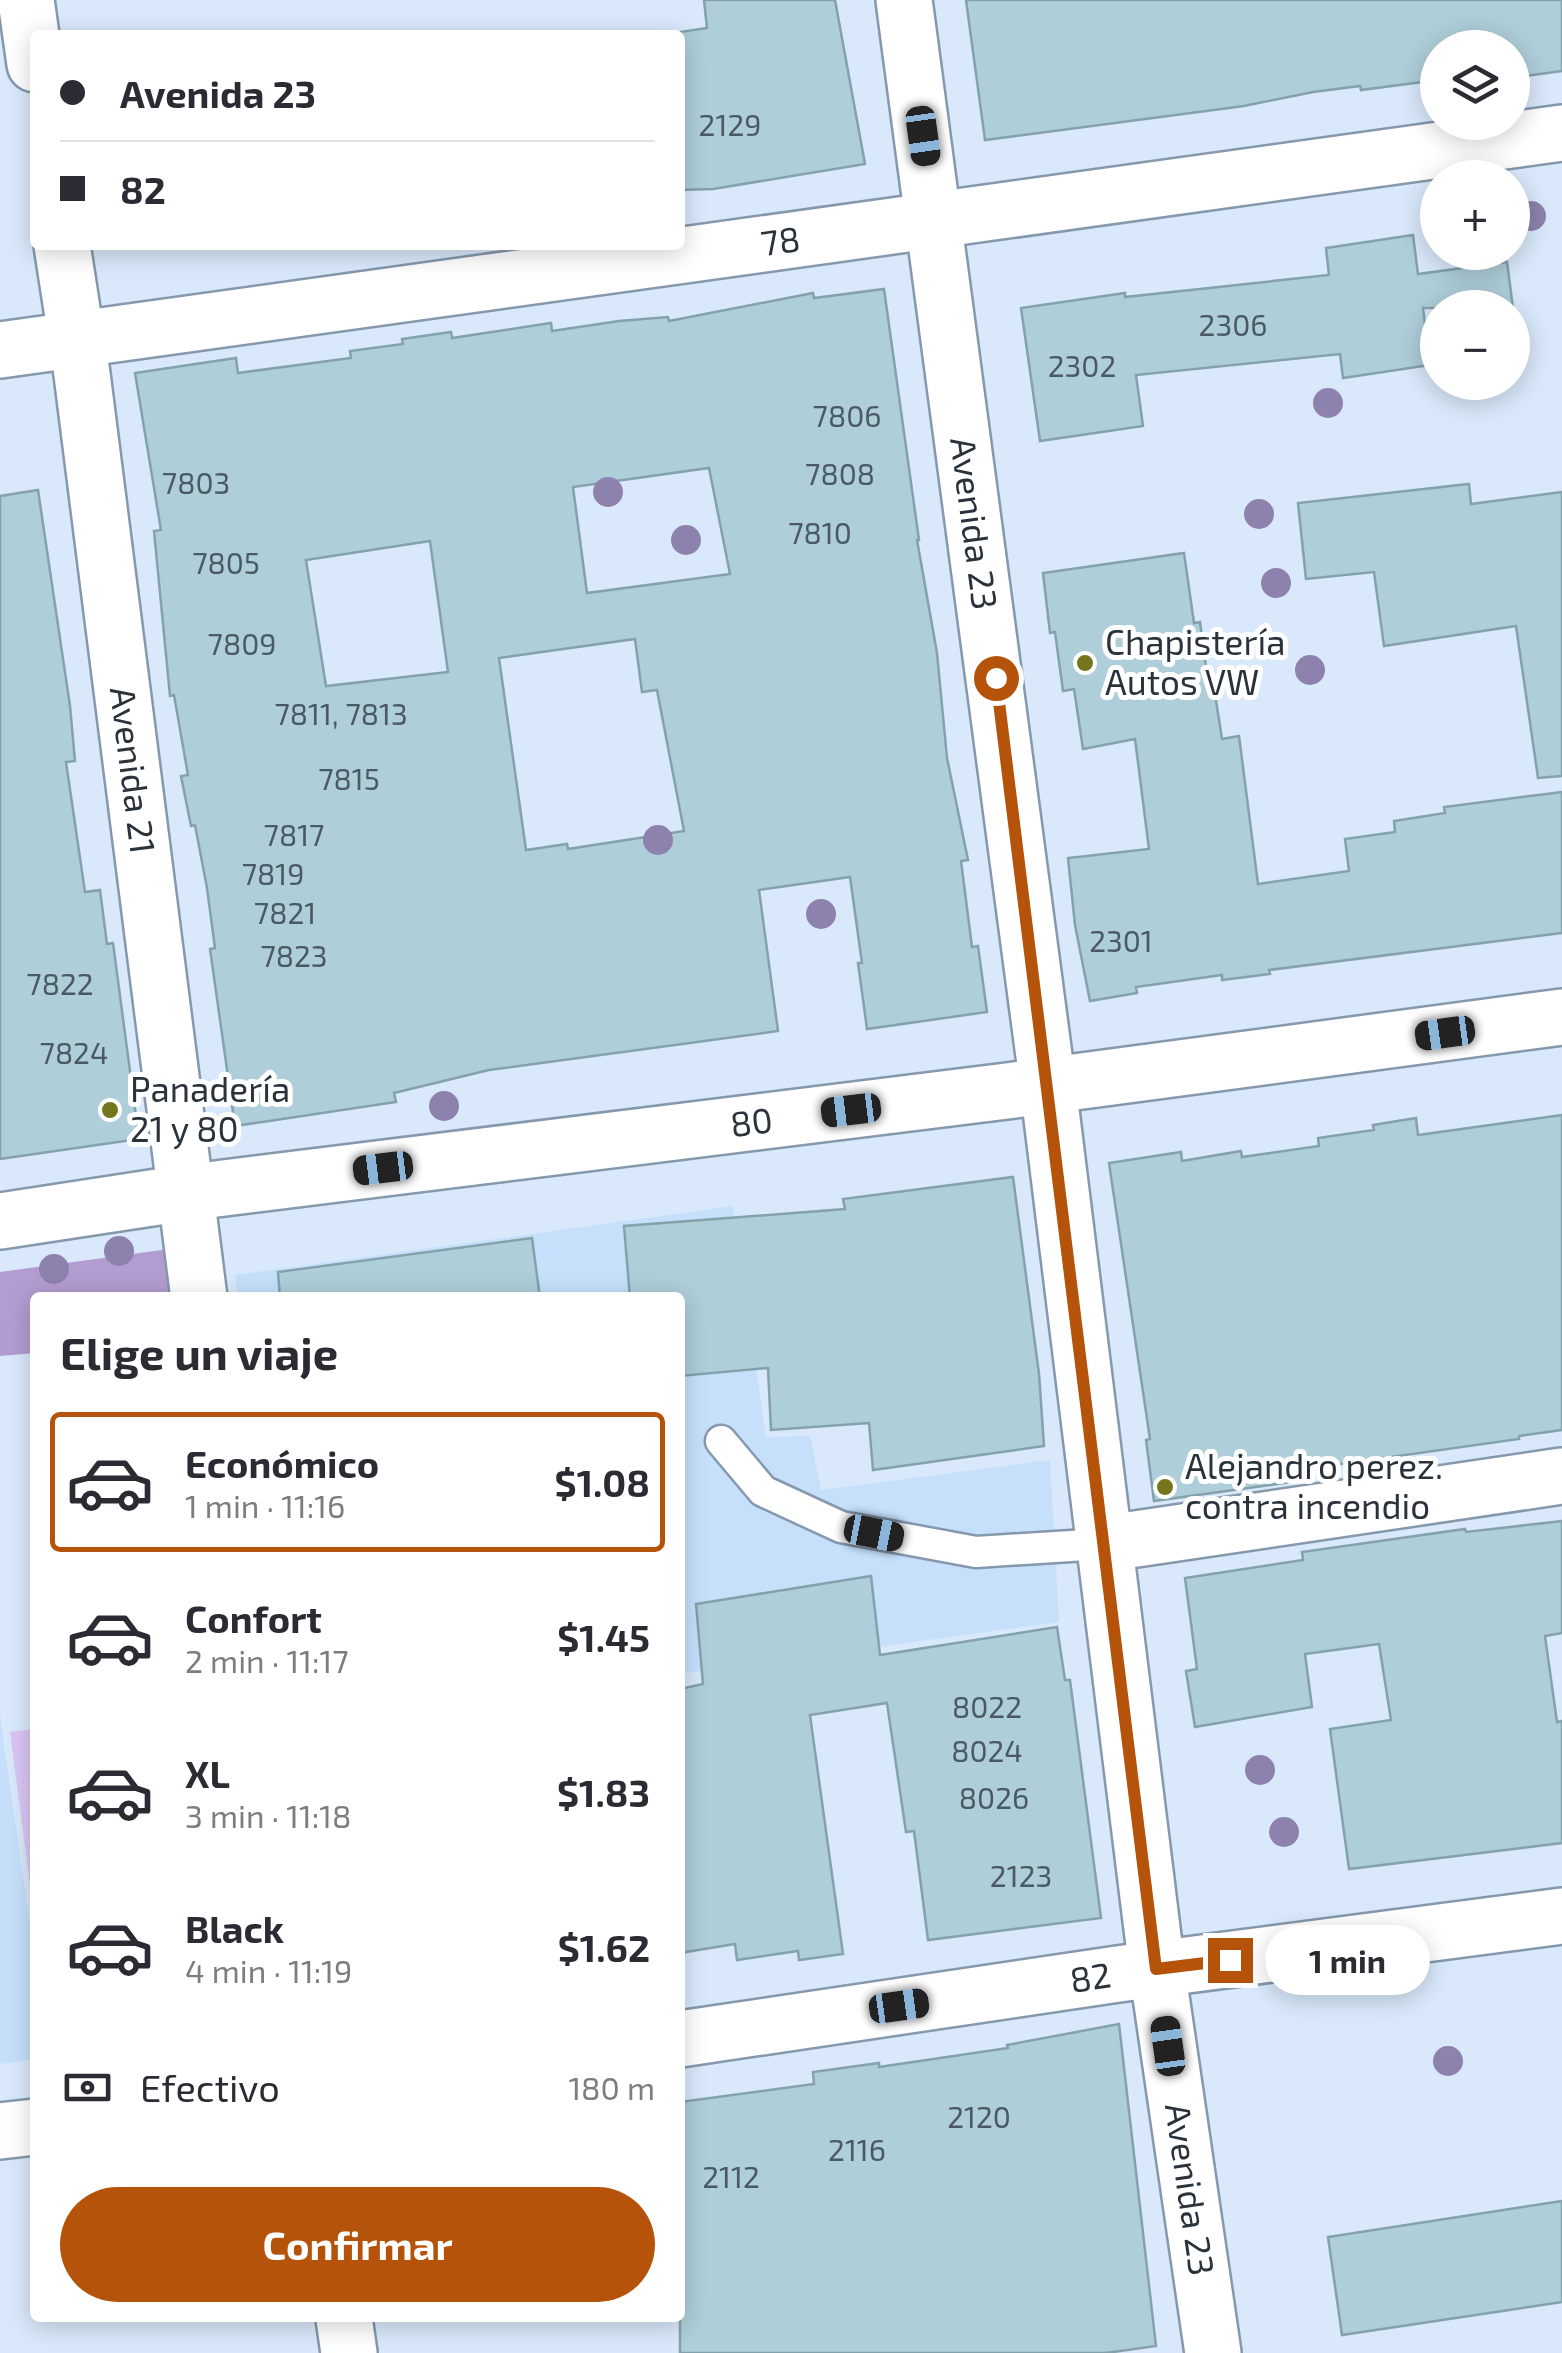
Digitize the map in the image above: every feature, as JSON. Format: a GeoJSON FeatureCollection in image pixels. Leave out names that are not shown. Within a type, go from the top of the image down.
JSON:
{"type":"FeatureCollection","features":[{"type":"Feature","properties":{"kind":"street"},"geometry":{"type":"LineString","coordinates":[[26,0],[30,30]]}},
{"type":"Feature","properties":{"kind":"street","name":"Avenida 23"},"geometry":{"type":"LineString","coordinates":[[904,0],[1048,1086],[1156,1969],[1213,2353]]}},
{"type":"Feature","properties":{"kind":"street","name":"78"},"geometry":{"type":"LineString","coordinates":[[0,350],[1562,133]]}},
{"type":"Feature","properties":{"kind":"street","name":"Avenida 21"},"geometry":{"type":"LineString","coordinates":[[63,250],[198,1292]]}},
{"type":"Feature","properties":{"kind":"street","name":"80"},"geometry":{"type":"LineString","coordinates":[[0,1221],[184,1193],[1562,1018]]}},
{"type":"Feature","properties":{"kind":"street"},"geometry":{"type":"LineString","coordinates":[[1102,1544],[1562,1476]]}},
{"type":"Feature","properties":{"kind":"street","name":"82"},"geometry":{"type":"LineString","coordinates":[[685,2038],[1156,1969],[1562,1916]]}},
{"type":"Feature","properties":{"kind":"street"},"geometry":{"type":"LineString","coordinates":[[0,2131],[30,2128]]}},
{"type":"Feature","properties":{"kind":"street"},"geometry":{"type":"LineString","coordinates":[[345,2322],[349,2353]]}},
{"type":"Feature","properties":{"kind":"lane"},"geometry":{"type":"LineString","coordinates":[[721,1440],[763,1491],[841,1527],[976,1552],[1102,1544]]}},
{"type":"Feature","properties":{"kind":"shaded area"},"geometry":{"type":"Polygon","coordinates":[[[733,1206],[766,1437],[810,1436],[821,1490],[1050,1460],[1059,1622],[685,1673],[685,1292],[237,1292],[235,1275],[733,1206]]]}},
{"type":"Feature","properties":{"kind":"shaded area"},"geometry":{"type":"Polygon","coordinates":[[[169,1249],[175,1292],[30,1292],[30,1353],[0,1356],[0,1272],[169,1249]]]}},
{"type":"Feature","properties":{"kind":"shaded area"},"geometry":{"type":"Polygon","coordinates":[[[0,1717],[30,1924],[30,2060],[0,2064],[0,1717]]]}},
{"type":"Feature","properties":{"kind":"shaded area"},"geometry":{"type":"Polygon","coordinates":[[[30,1730],[30,1885],[10,1732],[30,1730]]]}},
{"type":"Feature","properties":{"kind":"building"},"geometry":{"type":"Polygon","coordinates":[[[704,0],[835,0],[865,164],[713,189],[685,190],[685,31],[707,28],[704,0]]]}},
{"type":"Feature","properties":{"kind":"building"},"geometry":{"type":"Polygon","coordinates":[[[966,0],[1562,0],[1562,71],[1530,75],[1530,30],[1420,30],[1420,82],[1313,92],[1244,106],[985,140],[966,0]]]}},
{"type":"Feature","properties":{"kind":"building"},"geometry":{"type":"Polygon","coordinates":[[[1413,235],[1418,274],[1508,270],[1511,290],[1420,290],[1420,366],[1343,378],[1340,354],[1136,375],[1143,426],[1040,441],[1021,308],[1125,293],[1125,297],[1329,275],[1326,248],[1413,235]]]}},
{"type":"Feature","properties":{"kind":"building"},"geometry":{"type":"Polygon","coordinates":[[[884,289],[917,540],[937,653],[947,758],[968,860],[961,861],[972,947],[978,946],[987,1012],[867,1029],[850,877],[759,890],[778,1031],[489,1070],[394,1093],[396,1102],[235,1126],[210,949],[215,948],[207,888],[181,776],[188,775],[174,695],[170,696],[154,531],[161,530],[135,373],[236,358],[238,373],[351,358],[350,351],[451,332],[452,338],[551,323],[552,331],[619,321],[668,317],[669,321],[813,293],[814,298],[884,289]],[[709,468],[573,487],[587,593],[730,574],[709,468]],[[430,541],[306,560],[326,686],[448,672],[430,541]],[[635,639],[499,658],[526,850],[567,844],[568,849],[684,831],[657,690],[642,692],[635,639]]]}},
{"type":"Feature","properties":{"kind":"building"},"geometry":{"type":"Polygon","coordinates":[[[1469,484],[1471,504],[1562,492],[1562,776],[1538,778],[1516,626],[1384,646],[1374,572],[1306,579],[1298,503],[1469,484]]]}},
{"type":"Feature","properties":{"kind":"building"},"geometry":{"type":"Polygon","coordinates":[[[38,490],[70,706],[75,761],[66,762],[85,892],[100,890],[107,944],[113,943],[139,1139],[0,1159],[0,496],[38,490]]]}},
{"type":"Feature","properties":{"kind":"building"},"geometry":{"type":"Polygon","coordinates":[[[1184,553],[1194,623],[1200,622],[1208,682],[1213,681],[1222,739],[1239,736],[1258,884],[1349,871],[1345,839],[1395,832],[1394,821],[1445,813],[1444,807],[1562,792],[1562,933],[1269,970],[1270,974],[1222,980],[1222,975],[1136,987],[1137,993],[1090,1001],[1075,925],[1068,858],[1149,849],[1135,739],[1083,749],[1074,689],[1063,691],[1055,632],[1050,633],[1043,573],[1184,553]]]}},
{"type":"Feature","properties":{"kind":"building"},"geometry":{"type":"Polygon","coordinates":[[[1562,1115],[1562,1430],[1291,1471],[1292,1482],[1154,1501],[1146,1440],[1150,1439],[1109,1163],[1181,1152],[1182,1161],[1241,1151],[1242,1157],[1319,1146],[1318,1138],[1374,1130],[1373,1125],[1416,1118],[1418,1135],[1562,1115]]]}},
{"type":"Feature","properties":{"kind":"building"},"geometry":{"type":"Polygon","coordinates":[[[1013,1177],[1039,1374],[1044,1446],[873,1470],[869,1423],[771,1430],[768,1368],[685,1376],[685,1292],[630,1292],[624,1226],[845,1209],[843,1199],[1013,1177]]]}},
{"type":"Feature","properties":{"kind":"building"},"geometry":{"type":"Polygon","coordinates":[[[532,1238],[539,1292],[280,1292],[278,1272],[532,1238]]]}},
{"type":"Feature","properties":{"kind":"building"},"geometry":{"type":"Polygon","coordinates":[[[1562,1521],[1562,1633],[1545,1636],[1557,1722],[1562,1721],[1562,1843],[1349,1869],[1330,1729],[1391,1720],[1379,1644],[1305,1654],[1312,1707],[1195,1727],[1186,1671],[1197,1669],[1185,1578],[1303,1560],[1302,1552],[1465,1529],[1466,1532],[1562,1521]]]}},
{"type":"Feature","properties":{"kind":"building"},"geometry":{"type":"Polygon","coordinates":[[[871,1576],[880,1655],[1057,1627],[1065,1680],[1070,1680],[1101,1918],[928,1940],[914,1831],[906,1832],[887,1703],[810,1715],[843,1954],[799,1960],[798,1951],[737,1960],[735,1944],[685,1952],[685,1688],[703,1684],[696,1604],[871,1576]]]}},
{"type":"Feature","properties":{"kind":"building"},"geometry":{"type":"Polygon","coordinates":[[[1119,2024],[1156,2346],[1106,2353],[680,2353],[680,2322],[685,2322],[685,2101],[814,2084],[813,2072],[879,2063],[879,2067],[1008,2048],[1007,2045],[1119,2024]]]}},
{"type":"Feature","properties":{"kind":"building"},"geometry":{"type":"Polygon","coordinates":[[[1562,2201],[1562,2302],[1342,2335],[1328,2237],[1562,2201]]]}},
{"type":"Feature","properties":{"kind":"place","name":"Chapistería Autos VW"},"geometry":{"type":"Point","coordinates":[1085,663]}},
{"type":"Feature","properties":{"kind":"place","name":"Panadería 21 y 80"},"geometry":{"type":"Point","coordinates":[110,1110]}},
{"type":"Feature","properties":{"kind":"place","name":"Alejandro perez. contra incendio"},"geometry":{"type":"Point","coordinates":[1165,1487]}},
{"type":"Feature","properties":{"kind":"route"},"geometry":{"type":"LineString","coordinates":[[996,678],[1156,1969],[1230,1960]]}}]}
